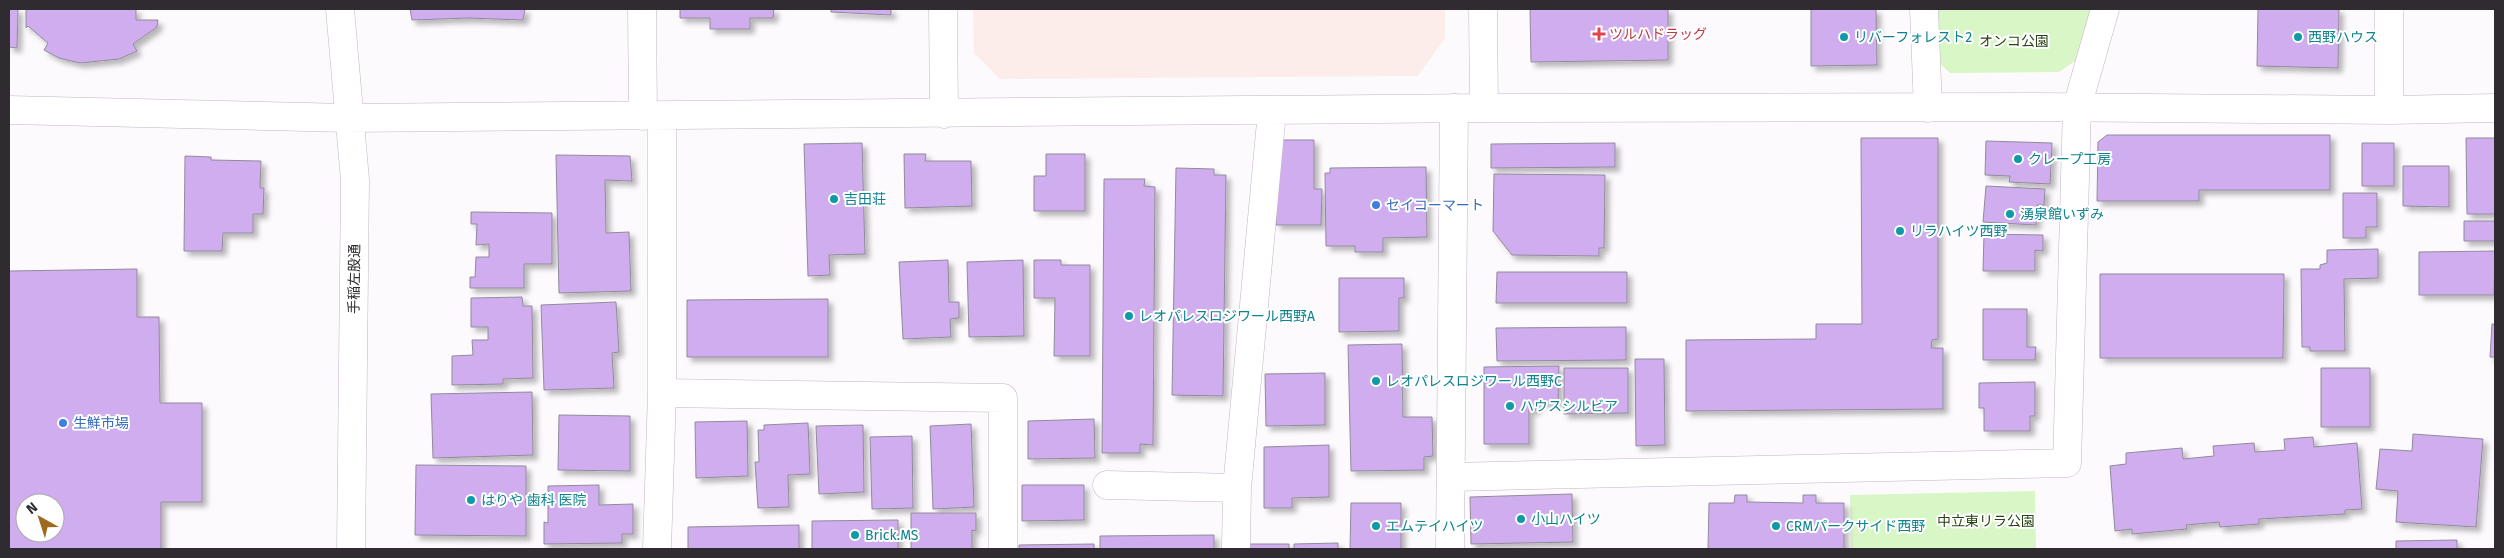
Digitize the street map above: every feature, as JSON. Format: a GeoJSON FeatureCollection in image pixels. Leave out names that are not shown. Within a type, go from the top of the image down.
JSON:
{"type":"FeatureCollection","features":[{"type":"Feature","properties":{"kind":"street","name":"手稲左股通"},"geometry":{"type":"LineString","coordinates":[[340,9],[348,118],[355,180],[351,549]]}},
{"type":"Feature","properties":{"kind":"street"},"geometry":{"type":"LineString","coordinates":[[642,9],[652,116],[662,393],[657,549]]}},
{"type":"Feature","properties":{"kind":"street"},"geometry":{"type":"LineString","coordinates":[[943,9],[944,114]]}},
{"type":"Feature","properties":{"kind":"street"},"geometry":{"type":"LineString","coordinates":[[1483,9],[1484,108]]}},
{"type":"Feature","properties":{"kind":"street"},"geometry":{"type":"LineString","coordinates":[[1924,9],[1928,108]]}},
{"type":"Feature","properties":{"kind":"street"},"geometry":{"type":"LineString","coordinates":[[1451,477],[2067,462],[2077,107],[2105,9]]}},
{"type":"Feature","properties":{"kind":"street"},"geometry":{"type":"LineString","coordinates":[[2389,9],[2389,110]]}},
{"type":"Feature","properties":{"kind":"street"},"geometry":{"type":"LineString","coordinates":[[9,110],[348,118],[1454,108],[2077,107],[2389,110],[2495,108]]}},
{"type":"Feature","properties":{"kind":"street"},"geometry":{"type":"LineString","coordinates":[[1450,549],[1454,108]]}},
{"type":"Feature","properties":{"kind":"street"},"geometry":{"type":"LineString","coordinates":[[1236,549],[1237,488],[1272,111]]}},
{"type":"Feature","properties":{"kind":"street"},"geometry":{"type":"LineString","coordinates":[[662,393],[1003,398],[1003,549]]}},
{"type":"Feature","properties":{"kind":"street"},"geometry":{"type":"LineString","coordinates":[[1107,485],[1237,488]]}},
{"type":"Feature","properties":{"kind":"shaded area"},"geometry":{"type":"Polygon","coordinates":[[[973,9],[1445,9],[1445,38],[1418,76],[1000,79],[974,53],[973,9]]]}},
{"type":"Feature","properties":{"kind":"green space","name":"オンコ公園"},"geometry":{"type":"Polygon","coordinates":[[[1938,9],[2091,9],[2075,61],[2059,72],[1950,73],[1937,61],[1938,9]]]}},
{"type":"Feature","properties":{"kind":"green space","name":"中立東リラ公園"},"geometry":{"type":"Polygon","coordinates":[[[2035,491],[2036,549],[1851,549],[1850,495],[2035,491]]]}},
{"type":"Feature","properties":{"kind":"building"},"geometry":{"type":"Polygon","coordinates":[[[9,9],[18,9],[17,48],[9,47],[9,9]]]}},
{"type":"Feature","properties":{"kind":"building"},"geometry":{"type":"Polygon","coordinates":[[[26,9],[136,9],[136,20],[158,20],[157,27],[133,44],[137,51],[119,59],[80,63],[59,58],[44,50],[48,43],[28,26],[26,28],[26,9]]]}},
{"type":"Feature","properties":{"kind":"building"},"geometry":{"type":"Polygon","coordinates":[[[410,9],[525,9],[523,20],[468,18],[412,20],[410,9]]]}},
{"type":"Feature","properties":{"kind":"building"},"geometry":{"type":"Polygon","coordinates":[[[680,9],[774,9],[773,18],[750,18],[750,29],[710,29],[710,18],[680,18],[680,9]]]}},
{"type":"Feature","properties":{"kind":"building"},"geometry":{"type":"Polygon","coordinates":[[[831,9],[891,9],[891,15],[831,12],[831,9]]]}},
{"type":"Feature","properties":{"kind":"building","name":"ツルハドラッグ"},"geometry":{"type":"Polygon","coordinates":[[[1530,9],[1668,9],[1668,60],[1531,62],[1530,9]]]}},
{"type":"Feature","properties":{"kind":"building","name":"リバーフォレスト2"},"geometry":{"type":"Polygon","coordinates":[[[1811,9],[1876,9],[1877,65],[1811,66],[1811,9]]]}},
{"type":"Feature","properties":{"kind":"building","name":"西野ハウス"},"geometry":{"type":"Polygon","coordinates":[[[2258,9],[2339,9],[2338,68],[2257,66],[2258,9]]]}},
{"type":"Feature","properties":{"kind":"building"},"geometry":{"type":"Polygon","coordinates":[[[2107,135],[2330,135],[2330,190],[2199,190],[2199,201],[2097,201],[2098,142],[2107,135]]]}},
{"type":"Feature","properties":{"kind":"building","name":"リラハイツ西野"},"geometry":{"type":"Polygon","coordinates":[[[1861,138],[1938,138],[1938,339],[1932,340],[1931,348],[1943,348],[1943,409],[1686,411],[1686,340],[1816,339],[1816,324],[1862,324],[1861,138]]]}},
{"type":"Feature","properties":{"kind":"building"},"geometry":{"type":"Polygon","coordinates":[[[2466,138],[2495,138],[2495,214],[2467,214],[2466,138]]]}},
{"type":"Feature","properties":{"kind":"building"},"geometry":{"type":"Polygon","coordinates":[[[1276,140],[1314,140],[1314,189],[1322,189],[1321,225],[1276,225],[1276,140]]]}},
{"type":"Feature","properties":{"kind":"building","name":"クレープ工房"},"geometry":{"type":"Polygon","coordinates":[[[1986,141],[2052,143],[2050,184],[2009,182],[2010,176],[1985,175],[1986,141]]]}},
{"type":"Feature","properties":{"kind":"building","name":"吉田荘"},"geometry":{"type":"Polygon","coordinates":[[[862,143],[865,254],[829,255],[830,275],[808,276],[804,144],[862,143]]]}},
{"type":"Feature","properties":{"kind":"building"},"geometry":{"type":"Polygon","coordinates":[[[1615,143],[1615,167],[1491,168],[1491,144],[1615,143]]]}},
{"type":"Feature","properties":{"kind":"building"},"geometry":{"type":"Polygon","coordinates":[[[2362,143],[2394,143],[2394,186],[2362,186],[2362,143]]]}},
{"type":"Feature","properties":{"kind":"building"},"geometry":{"type":"Polygon","coordinates":[[[904,154],[926,154],[925,161],[971,161],[972,206],[905,208],[904,154]]]}},
{"type":"Feature","properties":{"kind":"building"},"geometry":{"type":"Polygon","coordinates":[[[1046,154],[1085,154],[1085,211],[1034,211],[1034,176],[1046,176],[1046,154]]]}},
{"type":"Feature","properties":{"kind":"building"},"geometry":{"type":"Polygon","coordinates":[[[556,155],[630,156],[632,181],[605,180],[606,233],[629,232],[631,291],[559,293],[556,155]]]}},
{"type":"Feature","properties":{"kind":"building"},"geometry":{"type":"Polygon","coordinates":[[[185,156],[211,157],[211,160],[261,161],[260,188],[264,188],[263,214],[253,214],[253,233],[223,233],[222,251],[184,251],[185,156]]]}},
{"type":"Feature","properties":{"kind":"building"},"geometry":{"type":"Polygon","coordinates":[[[2403,166],[2449,166],[2449,207],[2403,206],[2403,166]]]}},
{"type":"Feature","properties":{"kind":"building","name":"セイコーマート"},"geometry":{"type":"Polygon","coordinates":[[[1426,167],[1427,237],[1383,238],[1383,252],[1355,252],[1355,246],[1326,246],[1325,173],[1330,173],[1330,168],[1426,167]]]}},
{"type":"Feature","properties":{"kind":"building"},"geometry":{"type":"Polygon","coordinates":[[[1176,168],[1214,169],[1214,175],[1226,175],[1223,396],[1172,395],[1176,168]]]}},
{"type":"Feature","properties":{"kind":"building"},"geometry":{"type":"Polygon","coordinates":[[[1494,174],[1605,175],[1604,248],[1599,248],[1599,256],[1512,255],[1493,231],[1494,174]]]}},
{"type":"Feature","properties":{"kind":"building","name":"レオパレスロジワール西野A"},"geometry":{"type":"Polygon","coordinates":[[[1104,179],[1145,179],[1144,186],[1155,187],[1153,445],[1140,444],[1140,453],[1102,453],[1104,179]]]}},
{"type":"Feature","properties":{"kind":"building","name":"湧泉館いずみ"},"geometry":{"type":"Polygon","coordinates":[[[1986,186],[2045,189],[2044,205],[2037,205],[2036,225],[1983,222],[1986,186]]]}},
{"type":"Feature","properties":{"kind":"building"},"geometry":{"type":"Polygon","coordinates":[[[2343,193],[2377,193],[2377,227],[2366,227],[2366,238],[2343,238],[2343,193]]]}},
{"type":"Feature","properties":{"kind":"building"},"geometry":{"type":"Polygon","coordinates":[[[471,212],[552,213],[552,264],[524,264],[524,288],[470,288],[470,277],[475,277],[476,257],[489,257],[489,244],[476,245],[477,224],[471,224],[471,212]]]}},
{"type":"Feature","properties":{"kind":"building"},"geometry":{"type":"Polygon","coordinates":[[[2464,221],[2495,221],[2495,241],[2464,241],[2464,221]]]}},
{"type":"Feature","properties":{"kind":"building"},"geometry":{"type":"Polygon","coordinates":[[[1984,234],[2043,235],[2043,251],[2035,250],[2035,271],[1983,271],[1984,234]]]}},
{"type":"Feature","properties":{"kind":"building"},"geometry":{"type":"Polygon","coordinates":[[[2378,249],[2378,278],[2344,279],[2345,351],[2310,351],[2310,347],[2302,347],[2301,269],[2320,269],[2320,265],[2327,263],[2327,250],[2378,249]]]}},
{"type":"Feature","properties":{"kind":"building"},"geometry":{"type":"Polygon","coordinates":[[[2495,251],[2494,295],[2419,295],[2419,252],[2495,251]]]}},
{"type":"Feature","properties":{"kind":"building"},"geometry":{"type":"Polygon","coordinates":[[[948,260],[949,302],[959,302],[959,318],[950,319],[951,337],[903,339],[899,262],[948,260]]]}},
{"type":"Feature","properties":{"kind":"building"},"geometry":{"type":"Polygon","coordinates":[[[1023,260],[1024,336],[969,337],[967,262],[1023,260]]]}},
{"type":"Feature","properties":{"kind":"building"},"geometry":{"type":"Polygon","coordinates":[[[1034,260],[1061,260],[1061,265],[1090,265],[1090,356],[1054,356],[1055,298],[1034,298],[1034,260]]]}},
{"type":"Feature","properties":{"kind":"building"},"geometry":{"type":"Polygon","coordinates":[[[137,269],[137,317],[159,317],[160,403],[202,403],[202,502],[161,502],[161,549],[9,549],[9,271],[137,269]]]}},
{"type":"Feature","properties":{"kind":"building"},"geometry":{"type":"Polygon","coordinates":[[[1497,272],[1627,272],[1627,303],[1496,303],[1497,272]]]}},
{"type":"Feature","properties":{"kind":"building"},"geometry":{"type":"Polygon","coordinates":[[[2100,274],[2284,274],[2283,358],[2100,358],[2100,274]]]}},
{"type":"Feature","properties":{"kind":"building"},"geometry":{"type":"Polygon","coordinates":[[[1339,278],[1404,278],[1404,298],[1399,298],[1399,331],[1339,332],[1339,278]]]}},
{"type":"Feature","properties":{"kind":"building"},"geometry":{"type":"Polygon","coordinates":[[[522,297],[523,306],[532,306],[533,378],[503,379],[503,384],[452,385],[452,356],[473,355],[472,340],[488,340],[488,327],[471,327],[471,298],[522,297]]]}},
{"type":"Feature","properties":{"kind":"building"},"geometry":{"type":"Polygon","coordinates":[[[828,299],[828,357],[687,357],[687,300],[828,299]]]}},
{"type":"Feature","properties":{"kind":"building"},"geometry":{"type":"Polygon","coordinates":[[[616,302],[619,352],[612,353],[614,388],[544,390],[541,305],[616,302]]]}},
{"type":"Feature","properties":{"kind":"building"},"geometry":{"type":"Polygon","coordinates":[[[1983,309],[2027,309],[2027,347],[2036,347],[2035,360],[1983,360],[1983,309]]]}},
{"type":"Feature","properties":{"kind":"building"},"geometry":{"type":"Polygon","coordinates":[[[2492,324],[2495,324],[2495,357],[2490,357],[2492,324]]]}},
{"type":"Feature","properties":{"kind":"building"},"geometry":{"type":"Polygon","coordinates":[[[1626,327],[1626,360],[1497,361],[1496,328],[1626,327]]]}},
{"type":"Feature","properties":{"kind":"building","name":"レオパレスロジワール西野C"},"geometry":{"type":"Polygon","coordinates":[[[1402,344],[1403,417],[1432,417],[1433,456],[1424,457],[1424,470],[1351,471],[1348,345],[1402,344]]]}},
{"type":"Feature","properties":{"kind":"building"},"geometry":{"type":"Polygon","coordinates":[[[1635,359],[1664,359],[1665,445],[1636,446],[1635,359]]]}},
{"type":"Feature","properties":{"kind":"building","name":"ハウスシルビア"},"geometry":{"type":"Polygon","coordinates":[[[1559,366],[1558,403],[1536,402],[1536,410],[1529,410],[1529,444],[1484,444],[1484,367],[1559,366]]]}},
{"type":"Feature","properties":{"kind":"building"},"geometry":{"type":"Polygon","coordinates":[[[1564,368],[1628,368],[1628,413],[1564,414],[1564,368]]]}},
{"type":"Feature","properties":{"kind":"building"},"geometry":{"type":"Polygon","coordinates":[[[2321,368],[2370,368],[2370,427],[2321,427],[2321,368]]]}},
{"type":"Feature","properties":{"kind":"building"},"geometry":{"type":"Polygon","coordinates":[[[1325,373],[1325,425],[1266,426],[1265,374],[1325,373]]]}},
{"type":"Feature","properties":{"kind":"building"},"geometry":{"type":"Polygon","coordinates":[[[2035,382],[2035,416],[2030,416],[2030,431],[1984,431],[1984,408],[1979,408],[1979,383],[2035,382]]]}},
{"type":"Feature","properties":{"kind":"building"},"geometry":{"type":"Polygon","coordinates":[[[532,392],[533,455],[433,458],[431,394],[532,392]]]}},
{"type":"Feature","properties":{"kind":"building"},"geometry":{"type":"Polygon","coordinates":[[[559,415],[630,416],[630,471],[558,470],[559,415]]]}},
{"type":"Feature","properties":{"kind":"building"},"geometry":{"type":"Polygon","coordinates":[[[1094,419],[1095,458],[1028,459],[1028,421],[1094,419]]]}},
{"type":"Feature","properties":{"kind":"building"},"geometry":{"type":"Polygon","coordinates":[[[747,421],[748,476],[696,478],[695,422],[747,421]]]}},
{"type":"Feature","properties":{"kind":"building"},"geometry":{"type":"Polygon","coordinates":[[[808,423],[810,474],[788,475],[789,507],[758,508],[755,462],[759,462],[758,430],[764,430],[764,425],[808,423]]]}},
{"type":"Feature","properties":{"kind":"building"},"geometry":{"type":"Polygon","coordinates":[[[971,424],[974,507],[933,509],[930,426],[971,424]]]}},
{"type":"Feature","properties":{"kind":"building"},"geometry":{"type":"Polygon","coordinates":[[[863,425],[864,492],[819,494],[816,426],[863,425]]]}},
{"type":"Feature","properties":{"kind":"building"},"geometry":{"type":"Polygon","coordinates":[[[2413,434],[2483,439],[2476,527],[2396,522],[2398,491],[2376,489],[2380,449],[2412,451],[2413,434]]]}},
{"type":"Feature","properties":{"kind":"building"},"geometry":{"type":"Polygon","coordinates":[[[912,436],[913,508],[872,509],[870,437],[912,436]]]}},
{"type":"Feature","properties":{"kind":"building"},"geometry":{"type":"Polygon","coordinates":[[[2313,437],[2314,447],[2357,443],[2362,509],[2345,510],[2345,514],[2259,519],[2259,524],[2220,527],[2219,522],[2186,525],[2187,529],[2132,534],[2132,529],[2115,531],[2110,466],[2126,464],[2126,453],[2182,448],[2183,459],[2214,456],[2213,446],[2254,443],[2255,452],[2285,450],[2284,439],[2313,437]]]}},
{"type":"Feature","properties":{"kind":"building"},"geometry":{"type":"Polygon","coordinates":[[[1329,445],[1329,497],[1292,498],[1292,508],[1264,508],[1264,447],[1329,445]]]}},
{"type":"Feature","properties":{"kind":"building","name":"はりや 歯科 医院"},"geometry":{"type":"Polygon","coordinates":[[[416,465],[526,466],[526,536],[415,535],[416,465]]]}},
{"type":"Feature","properties":{"kind":"building"},"geometry":{"type":"Polygon","coordinates":[[[599,485],[599,505],[633,504],[633,534],[622,534],[622,543],[544,544],[544,522],[548,523],[548,486],[599,485]]]}},
{"type":"Feature","properties":{"kind":"building"},"geometry":{"type":"Polygon","coordinates":[[[1022,485],[1084,485],[1084,520],[1022,521],[1022,485]]]}},
{"type":"Feature","properties":{"kind":"building","name":"小山ハイツ"},"geometry":{"type":"Polygon","coordinates":[[[1572,494],[1573,542],[1471,544],[1470,497],[1572,494]]]}},
{"type":"Feature","properties":{"kind":"building","name":"CRMパークサイド西野"},"geometry":{"type":"Polygon","coordinates":[[[1735,495],[1747,495],[1747,502],[1803,503],[1803,495],[1816,495],[1816,503],[1844,503],[1844,549],[1708,549],[1709,503],[1734,503],[1735,495]]]}},
{"type":"Feature","properties":{"kind":"building","name":"エムテイハイツ"},"geometry":{"type":"Polygon","coordinates":[[[1351,503],[1401,503],[1401,549],[1350,549],[1351,503]]]}},
{"type":"Feature","properties":{"kind":"building"},"geometry":{"type":"Polygon","coordinates":[[[911,513],[976,513],[976,531],[972,530],[972,549],[911,549],[911,513]]]}},
{"type":"Feature","properties":{"kind":"building","name":"Brick.MS"},"geometry":{"type":"Polygon","coordinates":[[[898,520],[898,549],[812,549],[812,521],[898,520]]]}},
{"type":"Feature","properties":{"kind":"building"},"geometry":{"type":"Polygon","coordinates":[[[799,525],[799,549],[688,549],[688,527],[799,525]]]}},
{"type":"Feature","properties":{"kind":"building"},"geometry":{"type":"Polygon","coordinates":[[[1214,535],[1214,549],[1100,549],[1100,536],[1214,535]]]}},
{"type":"Feature","properties":{"kind":"building"},"geometry":{"type":"Polygon","coordinates":[[[2457,540],[2457,549],[2396,549],[2396,541],[2457,540]]]}},
{"type":"Feature","properties":{"kind":"building"},"geometry":{"type":"Polygon","coordinates":[[[1338,543],[1338,549],[1294,549],[1294,544],[1338,543]]]}},
{"type":"Feature","properties":{"kind":"building"},"geometry":{"type":"Polygon","coordinates":[[[1094,544],[1094,549],[1019,549],[1019,545],[1094,544]]]}},
{"type":"Feature","properties":{"kind":"building"},"geometry":{"type":"Polygon","coordinates":[[[1249,544],[1289,544],[1289,549],[1250,549],[1249,544]]]}},
{"type":"Feature","properties":{"kind":"place","name":"ツルハドラッグ"},"geometry":{"type":"Point","coordinates":[1599,34]}},
{"type":"Feature","properties":{"kind":"place","name":"リバーフォレスト2"},"geometry":{"type":"Point","coordinates":[1844,37]}},
{"type":"Feature","properties":{"kind":"place","name":"西野ハウス"},"geometry":{"type":"Point","coordinates":[2298,37]}},
{"type":"Feature","properties":{"kind":"place","name":"クレープ工房"},"geometry":{"type":"Point","coordinates":[2018,159]}},
{"type":"Feature","properties":{"kind":"place","name":"吉田荘"},"geometry":{"type":"Point","coordinates":[834,199]}},
{"type":"Feature","properties":{"kind":"place","name":"セイコーマート"},"geometry":{"type":"Point","coordinates":[1376,205]}},
{"type":"Feature","properties":{"kind":"place","name":"湧泉館いずみ"},"geometry":{"type":"Point","coordinates":[2010,214]}},
{"type":"Feature","properties":{"kind":"place","name":"リラハイツ西野"},"geometry":{"type":"Point","coordinates":[1900,231]}},
{"type":"Feature","properties":{"kind":"place","name":"レオパレスロジワール西野A"},"geometry":{"type":"Point","coordinates":[1129,316]}},
{"type":"Feature","properties":{"kind":"place","name":"レオパレスロジワール西野C"},"geometry":{"type":"Point","coordinates":[1376,381]}},
{"type":"Feature","properties":{"kind":"place","name":"ハウスシルビア"},"geometry":{"type":"Point","coordinates":[1510,406]}},
{"type":"Feature","properties":{"kind":"place","name":"生鮮市場"},"geometry":{"type":"Point","coordinates":[63,423]}},
{"type":"Feature","properties":{"kind":"place","name":"はりや 歯科 医院"},"geometry":{"type":"Point","coordinates":[471,500]}},
{"type":"Feature","properties":{"kind":"place","name":"小山ハイツ"},"geometry":{"type":"Point","coordinates":[1521,519]}},
{"type":"Feature","properties":{"kind":"place","name":"エムテイハイツ"},"geometry":{"type":"Point","coordinates":[1376,526]}},
{"type":"Feature","properties":{"kind":"place","name":"CRMパークサイド西野"},"geometry":{"type":"Point","coordinates":[1776,526]}},
{"type":"Feature","properties":{"kind":"place","name":"Brick.MS"},"geometry":{"type":"Point","coordinates":[855,535]}}]}
